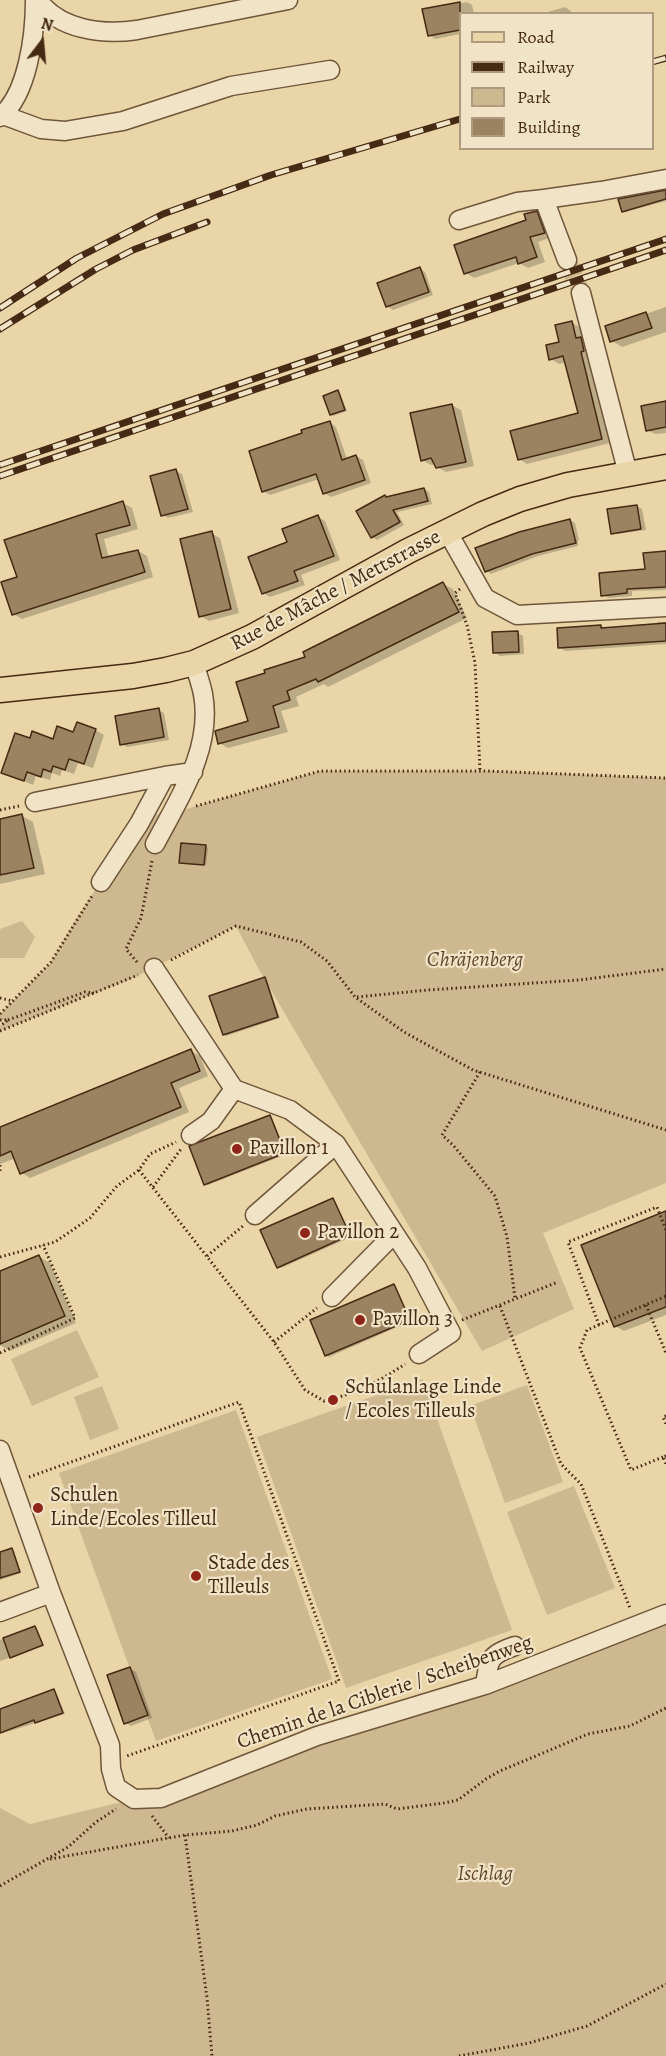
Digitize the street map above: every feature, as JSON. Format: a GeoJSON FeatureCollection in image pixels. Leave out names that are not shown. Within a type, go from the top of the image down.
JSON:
{"type":"FeatureCollection","features":[{"type":"Feature","properties":{"kind":"main road","name":"Rue de Mâche / Mettstrasse"},"geometry":{"type":"LineString","coordinates":[[3,685],[132,676],[194,663],[249,639],[447,531],[520,499],[568,485],[666,467]]}},
{"type":"Feature","properties":{"kind":"street"},"geometry":{"type":"LineString","coordinates":[[36,0],[63,20],[88,29],[111,32],[137,30],[288,0]]}},
{"type":"Feature","properties":{"kind":"street"},"geometry":{"type":"LineString","coordinates":[[36,0],[33,35],[26,66],[16,96],[2,116],[41,129],[64,131],[123,121],[231,86],[330,70]]}},
{"type":"Feature","properties":{"kind":"street"},"geometry":{"type":"LineString","coordinates":[[459,220],[517,202],[601,192],[666,179]]}},
{"type":"Feature","properties":{"kind":"street"},"geometry":{"type":"LineString","coordinates":[[544,198],[567,260]]}},
{"type":"Feature","properties":{"kind":"street"},"geometry":{"type":"LineString","coordinates":[[581,293],[628,474]]}},
{"type":"Feature","properties":{"kind":"street"},"geometry":{"type":"LineString","coordinates":[[447,531],[485,598],[517,615],[666,607]]}},
{"type":"Feature","properties":{"kind":"street"},"geometry":{"type":"LineString","coordinates":[[155,844],[194,772],[200,749],[204,720],[203,695],[194,663]]}},
{"type":"Feature","properties":{"kind":"street"},"geometry":{"type":"LineString","coordinates":[[82,786],[194,772]]}},
{"type":"Feature","properties":{"kind":"street"},"geometry":{"type":"LineString","coordinates":[[35,802],[165,776]]}},
{"type":"Feature","properties":{"kind":"street"},"geometry":{"type":"LineString","coordinates":[[101,882],[139,824],[165,776]]}},
{"type":"Feature","properties":{"kind":"street"},"geometry":{"type":"LineString","coordinates":[[149,970],[234,1089],[291,1110],[336,1144],[417,1268],[451,1333],[419,1354]]}},
{"type":"Feature","properties":{"kind":"street"},"geometry":{"type":"LineString","coordinates":[[191,1135],[211,1121],[234,1089]]}},
{"type":"Feature","properties":{"kind":"street"},"geometry":{"type":"LineString","coordinates":[[255,1215],[336,1144]]}},
{"type":"Feature","properties":{"kind":"street"},"geometry":{"type":"LineString","coordinates":[[332,1297],[394,1234]]}},
{"type":"Feature","properties":{"kind":"street"},"geometry":{"type":"LineString","coordinates":[[2,1460],[110,1745],[111,1769],[116,1787],[134,1798]]}},
{"type":"Feature","properties":{"kind":"street"},"geometry":{"type":"LineString","coordinates":[[0,1612],[51,1593]]}},
{"type":"Feature","properties":{"kind":"street","name":"Chemin de la Ciblerie / Scheibenweg"},"geometry":{"type":"LineString","coordinates":[[134,1798],[161,1798],[317,1736],[485,1685],[666,1614]]}},
{"type":"Feature","properties":{"kind":"street"},"geometry":{"type":"LineString","coordinates":[[485,1685],[491,1657],[515,1646]]}},
{"type":"Feature","properties":{"kind":"path"},"geometry":{"type":"LineString","coordinates":[[474,580],[455,593],[467,625],[475,663],[480,771]]}},
{"type":"Feature","properties":{"kind":"path"},"geometry":{"type":"LineString","coordinates":[[171,813],[320,771],[480,771],[666,778]]}},
{"type":"Feature","properties":{"kind":"path"},"geometry":{"type":"LineString","coordinates":[[149,970],[126,949],[141,918],[155,844]]}},
{"type":"Feature","properties":{"kind":"path"},"geometry":{"type":"LineString","coordinates":[[0,1014],[51,962],[101,882]]}},
{"type":"Feature","properties":{"kind":"path"},"geometry":{"type":"LineString","coordinates":[[0,1031],[96,994],[236,926],[301,942],[327,962],[355,997],[404,1032],[480,1072],[666,1130]]}},
{"type":"Feature","properties":{"kind":"path"},"geometry":{"type":"LineString","coordinates":[[355,997],[579,980],[666,969]]}},
{"type":"Feature","properties":{"kind":"path"},"geometry":{"type":"LineString","coordinates":[[0,1026],[8,1020],[85,992],[96,994]]}},
{"type":"Feature","properties":{"kind":"path"},"geometry":{"type":"LineString","coordinates":[[0,998],[14,1002]]}},
{"type":"Feature","properties":{"kind":"path"},"geometry":{"type":"LineString","coordinates":[[0,1020],[8,1020]]}},
{"type":"Feature","properties":{"kind":"path"},"geometry":{"type":"LineString","coordinates":[[480,1072],[442,1135],[495,1196],[507,1237],[515,1298]]}},
{"type":"Feature","properties":{"kind":"path"},"geometry":{"type":"LineString","coordinates":[[0,1257],[55,1242],[90,1218],[117,1186],[139,1170],[150,1155],[191,1135]]}},
{"type":"Feature","properties":{"kind":"path"},"geometry":{"type":"LineString","coordinates":[[153,1187],[191,1135]]}},
{"type":"Feature","properties":{"kind":"path"},"geometry":{"type":"LineString","coordinates":[[0,1165],[0,1171]]}},
{"type":"Feature","properties":{"kind":"path"},"geometry":{"type":"LineString","coordinates":[[139,1170],[274,1342],[305,1390],[324,1401],[342,1397],[378,1382],[419,1354]]}},
{"type":"Feature","properties":{"kind":"path"},"geometry":{"type":"LineString","coordinates":[[599,1325],[568,1242],[657,1207],[666,1230]]}},
{"type":"Feature","properties":{"kind":"path"},"geometry":{"type":"LineString","coordinates":[[207,1256],[235,1233]]}},
{"type":"Feature","properties":{"kind":"path"},"geometry":{"type":"LineString","coordinates":[[0,1353],[75,1318],[43,1245]]}},
{"type":"Feature","properties":{"kind":"path"},"geometry":{"type":"LineString","coordinates":[[447,1325],[558,1282]]}},
{"type":"Feature","properties":{"kind":"path"},"geometry":{"type":"LineString","coordinates":[[666,1296],[587,1330],[580,1348],[631,1470],[665,1457],[666,1464]]}},
{"type":"Feature","properties":{"kind":"path"},"geometry":{"type":"LineString","coordinates":[[646,1305],[666,1353]]}},
{"type":"Feature","properties":{"kind":"path"},"geometry":{"type":"LineString","coordinates":[[500,1306],[561,1464],[581,1484],[631,1611]]}},
{"type":"Feature","properties":{"kind":"path"},"geometry":{"type":"LineString","coordinates":[[274,1342],[302,1318]]}},
{"type":"Feature","properties":{"kind":"path"},"geometry":{"type":"LineString","coordinates":[[27,1478],[239,1402],[339,1681],[125,1757]]}},
{"type":"Feature","properties":{"kind":"path"},"geometry":{"type":"LineString","coordinates":[[666,1416],[663,1417],[666,1424]]}},
{"type":"Feature","properties":{"kind":"path"},"geometry":{"type":"LineString","coordinates":[[50,1859],[185,1835],[232,1831],[257,1825],[275,1816],[307,1809],[385,1804],[397,1809],[458,1800],[500,1771],[588,1734],[630,1726],[666,1708]]}},
{"type":"Feature","properties":{"kind":"path"},"geometry":{"type":"LineString","coordinates":[[0,1886],[50,1859],[68,1847],[96,1822],[134,1798]]}},
{"type":"Feature","properties":{"kind":"path"},"geometry":{"type":"LineString","coordinates":[[185,1835],[207,1998],[212,2056]]}},
{"type":"Feature","properties":{"kind":"path"},"geometry":{"type":"LineString","coordinates":[[459,2056],[529,2043],[587,2026],[666,1984]]}},
{"type":"Feature","properties":{"kind":"green space","name":"Chräjenberg"},"geometry":{"type":"Polygon","coordinates":[[[320,771],[487,771],[666,778],[666,1183],[543,1233],[574,1309],[482,1351],[257,966],[236,926],[131,979],[0,1031],[0,1026],[7,1020],[0,1020],[0,1014],[51,962],[74,922],[139,824],[165,810],[172,813],[320,771]]]}},
{"type":"Feature","properties":{"kind":"green space"},"geometry":{"type":"Polygon","coordinates":[[[22,921],[35,937],[24,958],[0,958],[0,929],[22,921]]]}},
{"type":"Feature","properties":{"kind":"green space"},"geometry":{"type":"Polygon","coordinates":[[[77,1330],[99,1377],[32,1406],[11,1359],[77,1330]]]}},
{"type":"Feature","properties":{"kind":"green space"},"geometry":{"type":"Polygon","coordinates":[[[423,1379],[512,1630],[346,1688],[257,1437],[423,1379]]]}},
{"type":"Feature","properties":{"kind":"green space"},"geometry":{"type":"Polygon","coordinates":[[[527,1385],[563,1482],[505,1503],[470,1406],[527,1385]]]}},
{"type":"Feature","properties":{"kind":"green space"},"geometry":{"type":"Polygon","coordinates":[[[102,1386],[119,1429],[90,1440],[74,1397],[102,1386]]]}},
{"type":"Feature","properties":{"kind":"green space","name":"Stade des Tilleuls"},"geometry":{"type":"Polygon","coordinates":[[[236,1410],[332,1679],[156,1741],[59,1473],[236,1410]]]}},
{"type":"Feature","properties":{"kind":"green space"},"geometry":{"type":"Polygon","coordinates":[[[574,1486],[615,1588],[547,1615],[507,1512],[574,1486]]]}},
{"type":"Feature","properties":{"kind":"green space","name":"Ischlag"},"geometry":{"type":"Polygon","coordinates":[[[666,1614],[666,2056],[0,2056],[0,1808],[30,1824],[134,1799],[666,1614]]]}},
{"type":"Feature","properties":{"kind":"building"},"geometry":{"type":"Polygon","coordinates":[[[460,2],[459,30],[428,36],[422,9],[460,2]]]}},
{"type":"Feature","properties":{"kind":"building"},"geometry":{"type":"Polygon","coordinates":[[[666,190],[666,199],[622,212],[618,199],[666,190]]]}},
{"type":"Feature","properties":{"kind":"building"},"geometry":{"type":"Polygon","coordinates":[[[537,211],[545,233],[530,237],[537,257],[518,264],[516,257],[464,274],[454,245],[526,220],[524,214],[537,211]]]}},
{"type":"Feature","properties":{"kind":"building"},"geometry":{"type":"Polygon","coordinates":[[[420,267],[429,292],[386,307],[377,283],[420,267]]]}},
{"type":"Feature","properties":{"kind":"building"},"geometry":{"type":"Polygon","coordinates":[[[646,312],[652,328],[610,342],[605,326],[646,312]]]}},
{"type":"Feature","properties":{"kind":"building"},"geometry":{"type":"Polygon","coordinates":[[[572,321],[576,338],[581,337],[584,351],[581,352],[602,439],[518,460],[510,431],[578,413],[563,356],[549,360],[546,345],[559,342],[555,325],[572,321]]]}},
{"type":"Feature","properties":{"kind":"building"},"geometry":{"type":"Polygon","coordinates":[[[338,390],[345,410],[330,415],[323,396],[338,390]]]}},
{"type":"Feature","properties":{"kind":"building"},"geometry":{"type":"Polygon","coordinates":[[[666,401],[666,427],[646,431],[641,406],[666,401]]]}},
{"type":"Feature","properties":{"kind":"building"},"geometry":{"type":"Polygon","coordinates":[[[452,404],[466,462],[436,468],[431,458],[421,461],[410,413],[452,404]]]}},
{"type":"Feature","properties":{"kind":"building"},"geometry":{"type":"Polygon","coordinates":[[[330,421],[342,460],[356,455],[365,480],[323,494],[316,474],[262,492],[249,451],[330,421]]]}},
{"type":"Feature","properties":{"kind":"building"},"geometry":{"type":"Polygon","coordinates":[[[176,469],[188,509],[161,516],[150,476],[176,469]]]}},
{"type":"Feature","properties":{"kind":"building"},"geometry":{"type":"Polygon","coordinates":[[[424,488],[428,501],[393,510],[400,522],[371,538],[356,511],[385,495],[386,497],[424,488]]]}},
{"type":"Feature","properties":{"kind":"building"},"geometry":{"type":"Polygon","coordinates":[[[123,501],[130,525],[96,534],[102,558],[138,550],[145,572],[12,615],[1,582],[17,577],[4,540],[123,501]]]}},
{"type":"Feature","properties":{"kind":"building"},"geometry":{"type":"Polygon","coordinates":[[[637,505],[641,529],[611,534],[607,509],[637,505]]]}},
{"type":"Feature","properties":{"kind":"building"},"geometry":{"type":"Polygon","coordinates":[[[318,515],[334,556],[294,571],[298,581],[262,594],[248,557],[287,542],[282,529],[318,515]]]}},
{"type":"Feature","properties":{"kind":"building"},"geometry":{"type":"Polygon","coordinates":[[[570,519],[576,543],[532,554],[485,572],[475,548],[519,532],[570,519]]]}},
{"type":"Feature","properties":{"kind":"building"},"geometry":{"type":"Polygon","coordinates":[[[212,531],[231,609],[199,617],[180,539],[212,531]]]}},
{"type":"Feature","properties":{"kind":"building"},"geometry":{"type":"Polygon","coordinates":[[[666,551],[666,587],[627,589],[627,593],[601,596],[599,573],[645,569],[643,553],[666,551]]]}},
{"type":"Feature","properties":{"kind":"building"},"geometry":{"type":"Polygon","coordinates":[[[443,582],[459,612],[318,682],[316,679],[287,691],[290,700],[273,706],[279,727],[218,744],[215,731],[248,721],[236,682],[305,657],[303,652],[443,582]]]}},
{"type":"Feature","properties":{"kind":"building"},"geometry":{"type":"Polygon","coordinates":[[[666,623],[666,641],[558,648],[557,628],[601,625],[601,628],[666,623]]]}},
{"type":"Feature","properties":{"kind":"building"},"geometry":{"type":"Polygon","coordinates":[[[518,631],[519,652],[493,653],[492,632],[518,631]]]}},
{"type":"Feature","properties":{"kind":"building"},"geometry":{"type":"Polygon","coordinates":[[[159,708],[164,737],[120,745],[115,716],[159,708]]]}},
{"type":"Feature","properties":{"kind":"building"},"geometry":{"type":"Polygon","coordinates":[[[77,722],[96,729],[84,764],[69,759],[65,770],[53,766],[51,772],[43,769],[41,777],[27,772],[24,781],[1,773],[15,733],[30,738],[32,731],[53,739],[57,726],[73,732],[77,722]]]}},
{"type":"Feature","properties":{"kind":"building"},"geometry":{"type":"Polygon","coordinates":[[[22,814],[34,868],[0,875],[0,819],[22,814]]]}},
{"type":"Feature","properties":{"kind":"building"},"geometry":{"type":"Polygon","coordinates":[[[181,843],[206,845],[204,865],[179,863],[181,843]]]}},
{"type":"Feature","properties":{"kind":"building"},"geometry":{"type":"Polygon","coordinates":[[[265,977],[278,1017],[223,1035],[209,996],[265,977]]]}},
{"type":"Feature","properties":{"kind":"building"},"geometry":{"type":"Polygon","coordinates":[[[191,1049],[200,1071],[171,1083],[181,1107],[20,1174],[11,1151],[0,1156],[0,1127],[191,1049]]]}},
{"type":"Feature","properties":{"kind":"building","name":"Pavillon 1"},"geometry":{"type":"Polygon","coordinates":[[[270,1115],[285,1153],[204,1185],[189,1146],[270,1115]]]}},
{"type":"Feature","properties":{"kind":"building","name":"Pavillon 2"},"geometry":{"type":"Polygon","coordinates":[[[333,1198],[350,1235],[277,1268],[260,1230],[333,1198]]]}},
{"type":"Feature","properties":{"kind":"building"},"geometry":{"type":"Polygon","coordinates":[[[666,1211],[666,1307],[614,1327],[581,1245],[666,1211]]]}},
{"type":"Feature","properties":{"kind":"building"},"geometry":{"type":"Polygon","coordinates":[[[39,1255],[65,1316],[0,1344],[0,1271],[39,1255]]]}},
{"type":"Feature","properties":{"kind":"building","name":"Pavillon 3"},"geometry":{"type":"Polygon","coordinates":[[[394,1284],[410,1320],[325,1356],[310,1320],[394,1284]]]}},
{"type":"Feature","properties":{"kind":"building"},"geometry":{"type":"Polygon","coordinates":[[[12,1548],[20,1572],[0,1578],[0,1552],[12,1548]]]}},
{"type":"Feature","properties":{"kind":"building"},"geometry":{"type":"Polygon","coordinates":[[[35,1626],[43,1645],[10,1658],[3,1638],[35,1626]]]}},
{"type":"Feature","properties":{"kind":"building"},"geometry":{"type":"Polygon","coordinates":[[[130,1667],[148,1715],[124,1724],[107,1675],[130,1667]]]}},
{"type":"Feature","properties":{"kind":"building"},"geometry":{"type":"Polygon","coordinates":[[[54,1689],[63,1713],[35,1723],[34,1720],[0,1733],[0,1709],[54,1689]]]}},
{"type":"Feature","properties":{"kind":"tunnel"},"geometry":{"type":"LineString","coordinates":[[567,260],[581,293]]}},
{"type":"Feature","properties":{"kind":"railway"},"geometry":{"type":"LineString","coordinates":[[654,61],[666,58]]}},
{"type":"Feature","properties":{"kind":"railway"},"geometry":{"type":"LineString","coordinates":[[0,308],[77,258],[163,214],[271,175],[459,119]]}},
{"type":"Feature","properties":{"kind":"railway"},"geometry":{"type":"LineString","coordinates":[[0,329],[96,269],[133,250],[207,222]]}},
{"type":"Feature","properties":{"kind":"railway"},"geometry":{"type":"LineString","coordinates":[[0,465],[666,239]]}},
{"type":"Feature","properties":{"kind":"railway"},"geometry":{"type":"LineString","coordinates":[[0,476],[666,250]]}},
{"type":"Feature","properties":{"kind":"place","name":"Pavillon 1"},"geometry":{"type":"Point","coordinates":[237,1149]}},
{"type":"Feature","properties":{"kind":"place","name":"Pavillon 2"},"geometry":{"type":"Point","coordinates":[305,1233]}},
{"type":"Feature","properties":{"kind":"place","name":"Pavillon 3"},"geometry":{"type":"Point","coordinates":[360,1320]}},
{"type":"Feature","properties":{"kind":"place","name":"Schulanlage Linde / Ecoles Tilleuls"},"geometry":{"type":"Point","coordinates":[333,1400]}},
{"type":"Feature","properties":{"kind":"place","name":"Schulen Linde/Ecoles Tilleul"},"geometry":{"type":"Point","coordinates":[38,1508]}},
{"type":"Feature","properties":{"kind":"place","name":"Stade des Tilleuls"},"geometry":{"type":"Point","coordinates":[196,1576]}}]}
